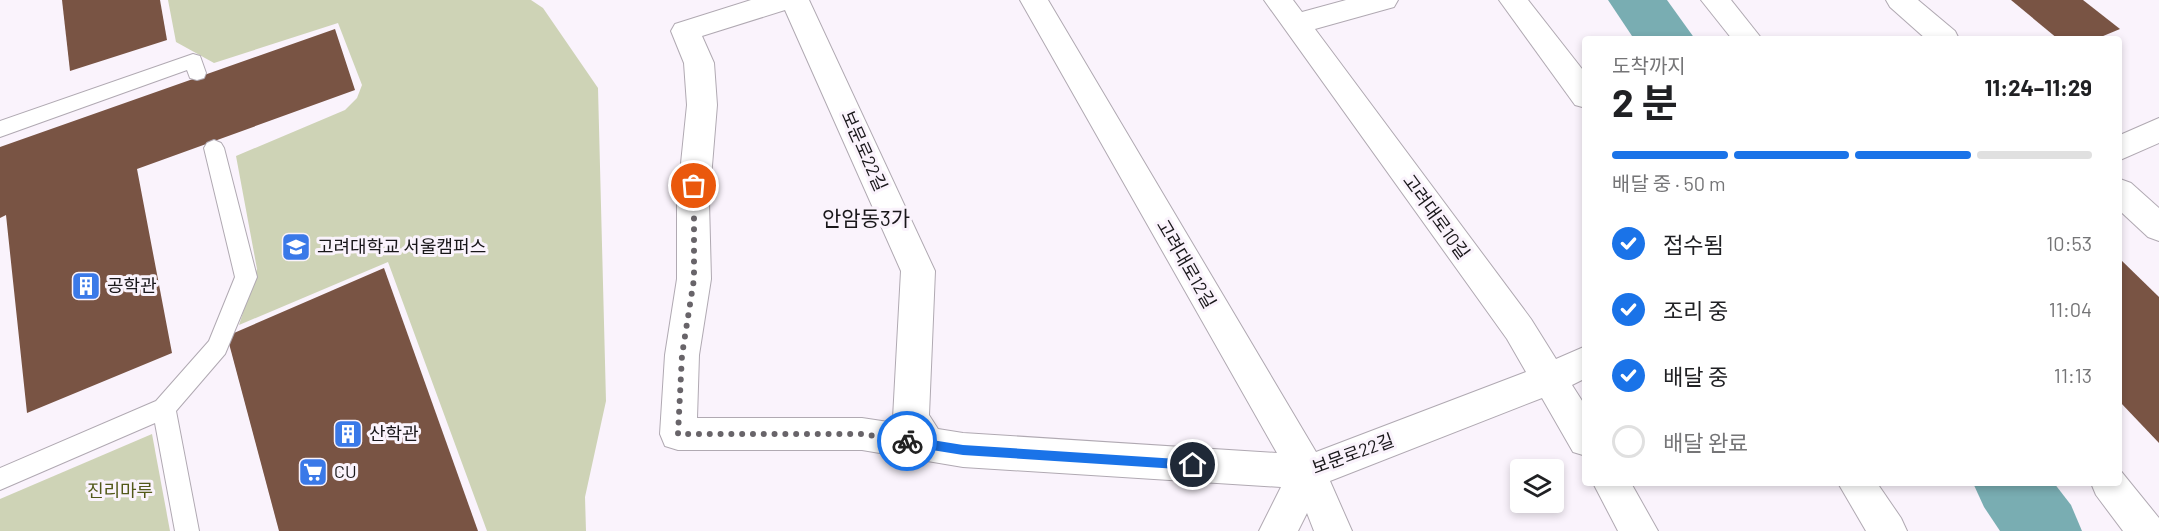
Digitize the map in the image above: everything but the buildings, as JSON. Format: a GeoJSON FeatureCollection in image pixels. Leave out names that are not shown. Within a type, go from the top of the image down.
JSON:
{"type":"FeatureCollection","features":[{"type":"Feature","properties":{"kind":"street","name":"보문로22길"},"geometry":{"type":"LineString","coordinates":[[784,0],[685,30],[699,63],[702,105],[693,202],[694,279],[682,355],[678,434],[862,434],[963,450],[1308,472],[1550,379],[1582,363]]}},
{"type":"Feature","properties":{"kind":"street","name":"보문로22길"},"geometry":{"type":"LineString","coordinates":[[795,0],[918,271],[911,418],[927,444]]}},
{"type":"Feature","properties":{"kind":"street","name":"고려대로12길"},"geometry":{"type":"LineString","coordinates":[[1034,0],[1308,472],[1333,531]]}},
{"type":"Feature","properties":{"kind":"street"},"geometry":{"type":"LineString","coordinates":[[1286,12],[1384,0]]}},
{"type":"Feature","properties":{"kind":"street"},"geometry":{"type":"LineString","coordinates":[[1513,0],[1582,92]]}},
{"type":"Feature","properties":{"kind":"street"},"geometry":{"type":"LineString","coordinates":[[1715,0],[1745,36]]}},
{"type":"Feature","properties":{"kind":"street"},"geometry":{"type":"LineString","coordinates":[[1900,0],[1942,36]]}},
{"type":"Feature","properties":{"kind":"street","name":"고려대로10길"},"geometry":{"type":"LineString","coordinates":[[1286,12],[1519,329],[1582,433]]}},
{"type":"Feature","properties":{"kind":"street"},"geometry":{"type":"LineString","coordinates":[[2122,147],[2159,130]]}},
{"type":"Feature","properties":{"kind":"street"},"geometry":{"type":"LineString","coordinates":[[2122,194],[2159,228]]}},
{"type":"Feature","properties":{"kind":"street"},"geometry":{"type":"LineString","coordinates":[[1278,531],[1308,472]]}},
{"type":"Feature","properties":{"kind":"street"},"geometry":{"type":"LineString","coordinates":[[1613,486],[1639,531]]}},
{"type":"Feature","properties":{"kind":"street"},"geometry":{"type":"LineString","coordinates":[[1858,486],[1888,531]]}},
{"type":"Feature","properties":{"kind":"street"},"geometry":{"type":"LineString","coordinates":[[2111,486],[2146,531]]}},
{"type":"Feature","properties":{"kind":"lane"},"geometry":{"type":"LineString","coordinates":[[0,129],[193,61],[197,73]]}},
{"type":"Feature","properties":{"kind":"lane"},"geometry":{"type":"LineString","coordinates":[[0,479],[164,408],[217,347],[246,277],[214,148]]}},
{"type":"Feature","properties":{"kind":"lane"},"geometry":{"type":"LineString","coordinates":[[164,408],[187,531]]}},
{"type":"Feature","properties":{"kind":"green space"},"geometry":{"type":"Polygon","coordinates":[[[168,0],[531,0],[543,8],[598,88],[606,401],[585,497],[586,531],[487,531],[388,262],[239,325],[257,269],[236,156],[345,110],[357,98],[362,85],[338,23],[214,63],[176,42],[168,0]]]}},
{"type":"Feature","properties":{"kind":"green space","name":"진리마루"},"geometry":{"type":"Polygon","coordinates":[[[152,434],[170,531],[0,531],[0,499],[152,434]]]}},
{"type":"Feature","properties":{"kind":"waterway"},"geometry":{"type":"LineString","coordinates":[[1636,0],[1664,36]]}},
{"type":"Feature","properties":{"kind":"waterway"},"geometry":{"type":"LineString","coordinates":[[2012,486],[2044,531]]}},
{"type":"Feature","properties":{"kind":"way so far"},"geometry":{"type":"LineString","coordinates":[[694,186],[694,279],[682,355],[678,434],[862,434],[907,441]]}},
{"type":"Feature","properties":{"kind":"place","name":"고려대학교 서울캠퍼스"},"geometry":{"type":"Point","coordinates":[296,247]}},
{"type":"Feature","properties":{"kind":"place","name":"공학관"},"geometry":{"type":"Point","coordinates":[86,286]}},
{"type":"Feature","properties":{"kind":"place","name":"산학관"},"geometry":{"type":"Point","coordinates":[348,434]}},
{"type":"Feature","properties":{"kind":"place","name":"CU"},"geometry":{"type":"Point","coordinates":[313,472]}},
{"type":"Feature","properties":{"kind":"district","name":"안암동3가"},"geometry":{"type":"Point","coordinates":[866,219]}},
{"type":"Feature","properties":{"kind":"route"},"geometry":{"type":"LineString","coordinates":[[907,441],[963,450],[1193,465]]}}]}
